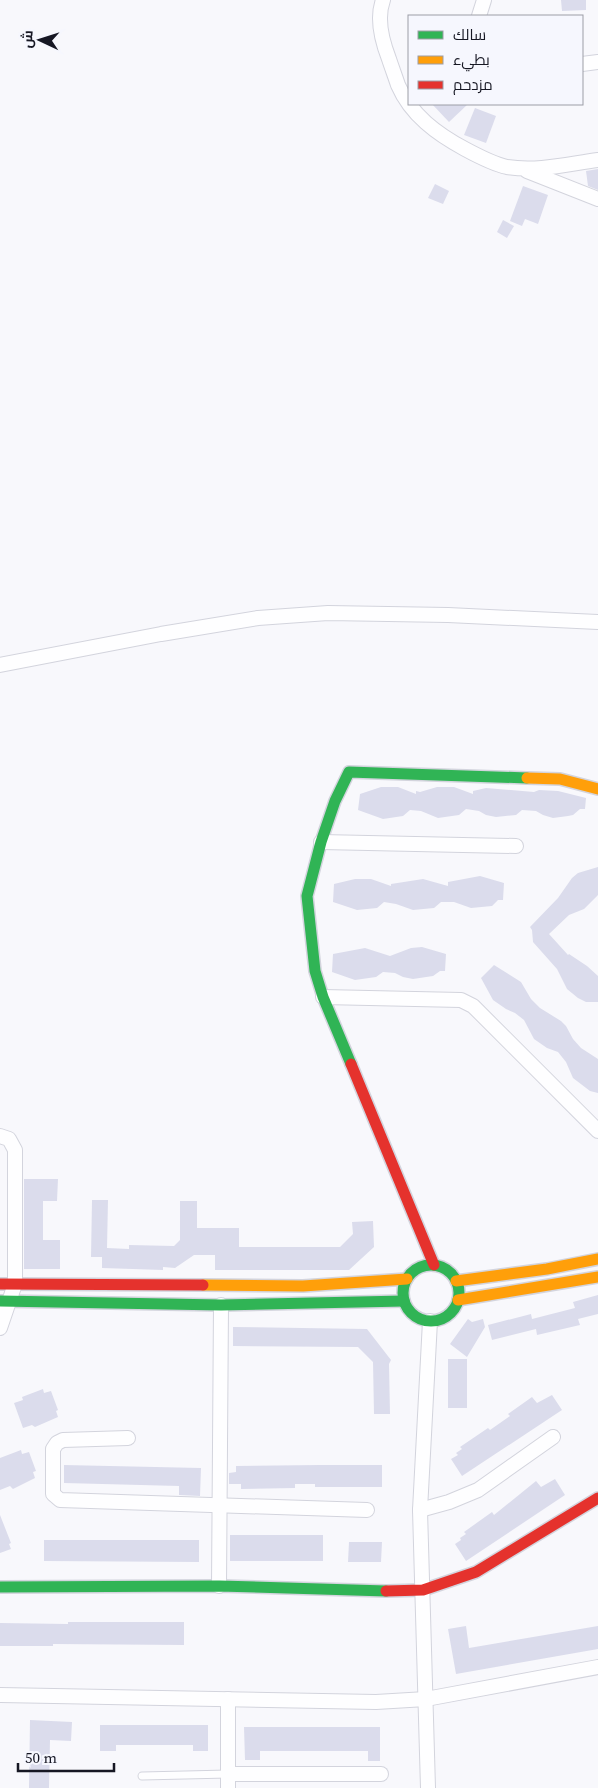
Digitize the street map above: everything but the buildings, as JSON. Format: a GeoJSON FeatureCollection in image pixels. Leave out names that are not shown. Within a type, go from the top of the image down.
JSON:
{"type":"FeatureCollection","features":[{"type":"Feature","properties":{"kind":"street"},"geometry":{"type":"LineString","coordinates":[[383,0],[380,18],[382,41],[399,86],[408,102]]}},
{"type":"Feature","properties":{"kind":"street"},"geometry":{"type":"LineString","coordinates":[[479,15],[484,0]]}},
{"type":"Feature","properties":{"kind":"street"},"geometry":{"type":"LineString","coordinates":[[583,64],[598,62]]}},
{"type":"Feature","properties":{"kind":"street"},"geometry":{"type":"LineString","coordinates":[[410,105],[423,121],[458,145],[480,157],[506,166],[534,169],[598,160]]}},
{"type":"Feature","properties":{"kind":"street"},"geometry":{"type":"LineString","coordinates":[[520,168],[598,199]]}},
{"type":"Feature","properties":{"kind":"street"},"geometry":{"type":"LineString","coordinates":[[0,664],[258,618],[328,612],[598,622]]}},
{"type":"Feature","properties":{"kind":"street"},"geometry":{"type":"LineString","coordinates":[[434,1265],[323,997],[315,971],[307,896],[321,842],[335,801],[349,772],[560,779],[598,789]]}},
{"type":"Feature","properties":{"kind":"street"},"geometry":{"type":"LineString","coordinates":[[321,842],[516,846]]}},
{"type":"Feature","properties":{"kind":"street"},"geometry":{"type":"LineString","coordinates":[[323,997],[461,1000],[473,1006],[598,1131]]}},
{"type":"Feature","properties":{"kind":"street"},"geometry":{"type":"LineString","coordinates":[[0,1136],[8,1139],[15,1150],[15,1284],[4,1301],[0,1328]]}},
{"type":"Feature","properties":{"kind":"street"},"geometry":{"type":"LineString","coordinates":[[456,1280],[598,1259]]}},
{"type":"Feature","properties":{"kind":"street"},"geometry":{"type":"LineString","coordinates":[[434,1265],[447,1270],[456,1280],[458,1300],[444,1317],[430,1320],[417,1317],[407,1308],[404,1301],[404,1286],[407,1279],[418,1268],[434,1265]]}},
{"type":"Feature","properties":{"kind":"street"},"geometry":{"type":"LineString","coordinates":[[458,1300],[598,1276]]}},
{"type":"Feature","properties":{"kind":"street"},"geometry":{"type":"LineString","coordinates":[[0,1284],[303,1286],[407,1279]]}},
{"type":"Feature","properties":{"kind":"street"},"geometry":{"type":"LineString","coordinates":[[4,1301],[220,1305],[404,1301]]}},
{"type":"Feature","properties":{"kind":"street"},"geometry":{"type":"LineString","coordinates":[[219,1586],[220,1305]]}},
{"type":"Feature","properties":{"kind":"street"},"geometry":{"type":"LineString","coordinates":[[428,1788],[420,1510],[430,1320]]}},
{"type":"Feature","properties":{"kind":"street"},"geometry":{"type":"LineString","coordinates":[[420,1510],[449,1502],[478,1490],[553,1437]]}},
{"type":"Feature","properties":{"kind":"street"},"geometry":{"type":"LineString","coordinates":[[128,1438],[63,1440],[57,1443],[52,1448],[53,1494],[60,1500],[367,1510]]}},
{"type":"Feature","properties":{"kind":"street"},"geometry":{"type":"LineString","coordinates":[[0,1587],[219,1586],[379,1592],[422,1590],[476,1572],[598,1498]]}},
{"type":"Feature","properties":{"kind":"street"},"geometry":{"type":"LineString","coordinates":[[0,1695],[376,1702],[426,1699],[598,1667]]}},
{"type":"Feature","properties":{"kind":"street"},"geometry":{"type":"LineString","coordinates":[[228,1699],[228,1788]]}},
{"type":"Feature","properties":{"kind":"street"},"geometry":{"type":"LineString","coordinates":[[228,1774],[381,1774]]}},
{"type":"Feature","properties":{"kind":"lane"},"geometry":{"type":"LineString","coordinates":[[142,1776],[228,1774]]}},
{"type":"Feature","properties":{"kind":"traffic: fast"},"geometry":{"type":"LineString","coordinates":[[351,1064],[323,997],[315,971],[307,896],[321,842],[335,801],[349,772],[527,778]]}},
{"type":"Feature","properties":{"kind":"traffic: fast"},"geometry":{"type":"LineString","coordinates":[[431,1265],[442,1267],[451,1273],[457,1282],[459,1293],[457,1304],[451,1313],[442,1319],[431,1321],[420,1319],[411,1313],[405,1304],[403,1293],[405,1282],[411,1273],[420,1267],[431,1265]]}},
{"type":"Feature","properties":{"kind":"traffic: fast"},"geometry":{"type":"LineString","coordinates":[[0,1301],[221,1305],[404,1301]]}},
{"type":"Feature","properties":{"kind":"traffic: fast"},"geometry":{"type":"LineString","coordinates":[[0,1587],[219,1586],[386,1591]]}},
{"type":"Feature","properties":{"kind":"traffic: slow"},"geometry":{"type":"LineString","coordinates":[[527,778],[560,779],[598,789]]}},
{"type":"Feature","properties":{"kind":"traffic: slow"},"geometry":{"type":"LineString","coordinates":[[456,1281],[547,1269],[598,1259]]}},
{"type":"Feature","properties":{"kind":"traffic: slow"},"geometry":{"type":"LineString","coordinates":[[458,1300],[598,1277]]}},
{"type":"Feature","properties":{"kind":"traffic: slow"},"geometry":{"type":"LineString","coordinates":[[203,1285],[303,1286],[407,1279]]}},
{"type":"Feature","properties":{"kind":"traffic: jam"},"geometry":{"type":"LineString","coordinates":[[351,1064],[434,1265]]}},
{"type":"Feature","properties":{"kind":"traffic: jam"},"geometry":{"type":"LineString","coordinates":[[0,1284],[203,1285]]}},
{"type":"Feature","properties":{"kind":"traffic: jam"},"geometry":{"type":"LineString","coordinates":[[386,1591],[423,1590],[476,1572],[598,1498]]}}]}
